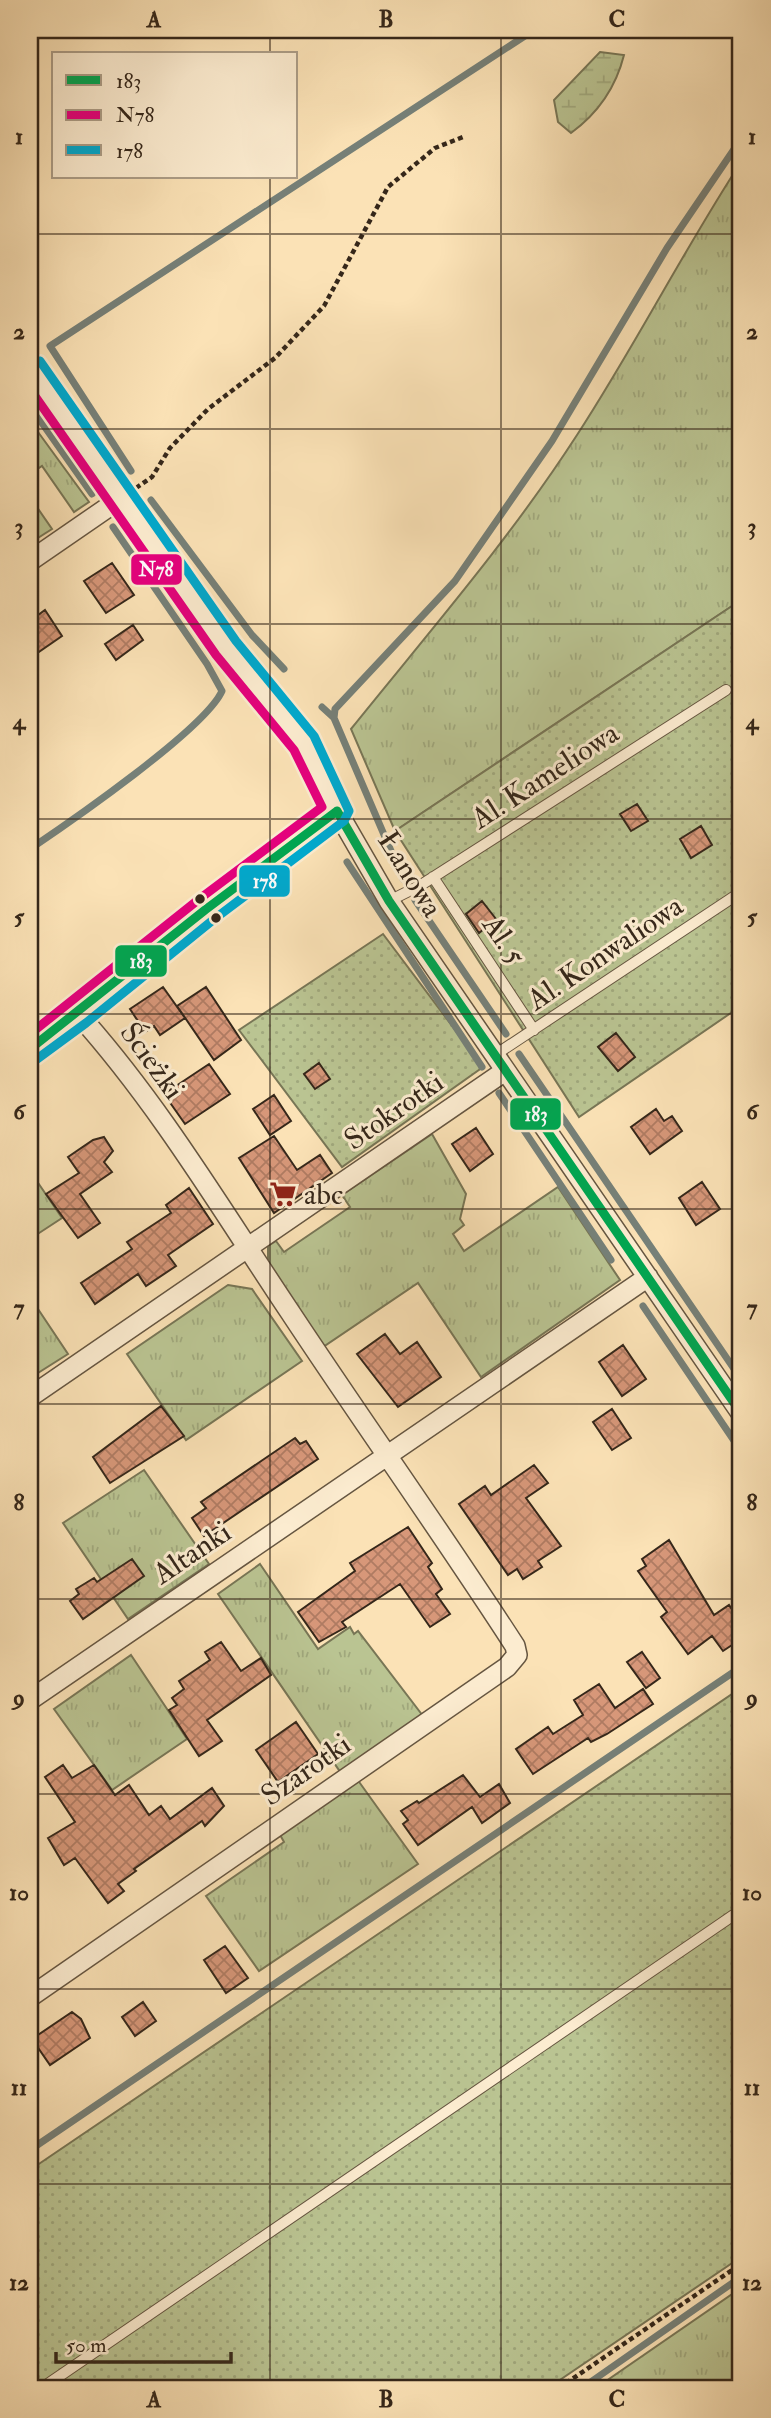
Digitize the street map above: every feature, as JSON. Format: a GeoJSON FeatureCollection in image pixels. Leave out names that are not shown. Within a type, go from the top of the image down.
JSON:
{"type":"FeatureCollection","features":[{"type":"Feature","properties":{"kind":"street","name":"Łanowa"},"geometry":{"type":"LineString","coordinates":[[30,368],[239,664],[304,743],[337,811],[389,901],[741,1413]]}},
{"type":"Feature","properties":{"kind":"street"},"geometry":{"type":"LineString","coordinates":[[30,561],[120,499]]}},
{"type":"Feature","properties":{"kind":"street","name":"Ścieżki"},"geometry":{"type":"LineString","coordinates":[[30,1049],[337,811]]}},
{"type":"Feature","properties":{"kind":"street","name":"Ścieżki"},"geometry":{"type":"LineString","coordinates":[[78,1014],[112,1052],[248,1249]]}},
{"type":"Feature","properties":{"kind":"street","name":"Stokrotki"},"geometry":{"type":"LineString","coordinates":[[30,1397],[248,1249],[500,1063]]}},
{"type":"Feature","properties":{"kind":"street"},"geometry":{"type":"LineString","coordinates":[[248,1249],[388,1455]]}},
{"type":"Feature","properties":{"kind":"street","name":"Altanki"},"geometry":{"type":"LineString","coordinates":[[30,1700],[648,1277]]}},
{"type":"Feature","properties":{"kind":"street","name":"Szarotki"},"geometry":{"type":"LineString","coordinates":[[30,1997],[507,1667],[517,1655],[515,1646],[388,1455]]}},
{"type":"Feature","properties":{"kind":"lane","name":"Al. Kameliowa"},"geometry":{"type":"LineString","coordinates":[[389,901],[433,877],[726,690]]}},
{"type":"Feature","properties":{"kind":"lane","name":"Al. 5"},"geometry":{"type":"LineString","coordinates":[[433,877],[534,1030]]}},
{"type":"Feature","properties":{"kind":"lane","name":"Al. Konwaliowa"},"geometry":{"type":"LineString","coordinates":[[500,1063],[534,1030],[741,892]]}},
{"type":"Feature","properties":{"kind":"lane"},"geometry":{"type":"LineString","coordinates":[[42,2388],[741,1910]]}},
{"type":"Feature","properties":{"kind":"path"},"geometry":{"type":"LineString","coordinates":[[120,499],[152,477],[170,448],[208,409],[275,358],[324,306],[388,187],[435,148],[463,137]]}},
{"type":"Feature","properties":{"kind":"path"},"geometry":{"type":"LineString","coordinates":[[559,2388],[741,2264]]}},
{"type":"Feature","properties":{"kind":"green space"},"geometry":{"type":"Polygon","coordinates":[[[600,52],[624,55],[611,89],[589,117],[571,133],[558,122],[554,100],[600,52]]]}},
{"type":"Feature","properties":{"kind":"green space"},"geometry":{"type":"Polygon","coordinates":[[[741,162],[741,600],[395,831],[351,729],[468,585],[551,474],[619,367],[741,162]]]}},
{"type":"Feature","properties":{"kind":"green space"},"geometry":{"type":"Polygon","coordinates":[[[30,421],[89,502],[74,512],[42,466],[30,474],[30,421]]]}},
{"type":"Feature","properties":{"kind":"green space"},"geometry":{"type":"Polygon","coordinates":[[[30,497],[52,529],[30,543],[30,497]]]}},
{"type":"Feature","properties":{"kind":"green space"},"geometry":{"type":"Polygon","coordinates":[[[741,600],[741,1006],[579,1117],[395,831],[741,600]]]}},
{"type":"Feature","properties":{"kind":"green space"},"geometry":{"type":"Polygon","coordinates":[[[383,934],[483,1067],[342,1167],[239,1030],[383,934]]]}},
{"type":"Feature","properties":{"kind":"green space"},"geometry":{"type":"Polygon","coordinates":[[[432,1134],[466,1194],[460,1219],[464,1225],[453,1234],[464,1251],[558,1187],[620,1280],[481,1377],[418,1283],[323,1347],[268,1262],[268,1246],[276,1241],[284,1252],[350,1207],[342,1195],[432,1134]]]}},
{"type":"Feature","properties":{"kind":"green space"},"geometry":{"type":"Polygon","coordinates":[[[30,1171],[62,1218],[30,1239],[30,1171]]]}},
{"type":"Feature","properties":{"kind":"green space"},"geometry":{"type":"Polygon","coordinates":[[[228,1285],[252,1289],[302,1361],[186,1440],[127,1354],[228,1285]]]}},
{"type":"Feature","properties":{"kind":"green space"},"geometry":{"type":"Polygon","coordinates":[[[30,1297],[68,1354],[30,1378],[30,1297]]]}},
{"type":"Feature","properties":{"kind":"green space"},"geometry":{"type":"Polygon","coordinates":[[[144,1470],[209,1564],[128,1619],[63,1523],[144,1470]]]}},
{"type":"Feature","properties":{"kind":"green space"},"geometry":{"type":"Polygon","coordinates":[[[260,1564],[318,1649],[350,1627],[354,1634],[358,1631],[423,1716],[341,1773],[218,1594],[260,1564]]]}},
{"type":"Feature","properties":{"kind":"green space"},"geometry":{"type":"Polygon","coordinates":[[[131,1655],[187,1739],[112,1790],[54,1709],[131,1655]]]}},
{"type":"Feature","properties":{"kind":"green space"},"geometry":{"type":"Polygon","coordinates":[[[741,1688],[741,2257],[548,2388],[30,2388],[30,2170],[741,1688]]]}},
{"type":"Feature","properties":{"kind":"green space"},"geometry":{"type":"Polygon","coordinates":[[[357,1779],[418,1864],[259,1971],[206,1896],[284,1842],[279,1833],[357,1779]]]}},
{"type":"Feature","properties":{"kind":"green space"},"geometry":{"type":"Polygon","coordinates":[[[741,2288],[741,2385],[737,2388],[596,2388],[741,2288]]]}},
{"type":"Feature","properties":{"kind":"building"},"geometry":{"type":"Polygon","coordinates":[[[112,563],[134,595],[106,613],[84,581],[112,563]]]}},
{"type":"Feature","properties":{"kind":"building"},"geometry":{"type":"Polygon","coordinates":[[[45,610],[62,636],[30,658],[30,621],[45,610]]]}},
{"type":"Feature","properties":{"kind":"building"},"geometry":{"type":"Polygon","coordinates":[[[133,625],[143,640],[116,660],[105,644],[133,625]]]}},
{"type":"Feature","properties":{"kind":"building"},"geometry":{"type":"Polygon","coordinates":[[[637,804],[648,821],[631,831],[620,814],[637,804]]]}},
{"type":"Feature","properties":{"kind":"building"},"geometry":{"type":"Polygon","coordinates":[[[701,826],[712,845],[691,858],[680,839],[701,826]]]}},
{"type":"Feature","properties":{"kind":"building"},"geometry":{"type":"Polygon","coordinates":[[[482,901],[496,919],[479,933],[466,914],[482,901]]]}},
{"type":"Feature","properties":{"kind":"building"},"geometry":{"type":"Polygon","coordinates":[[[163,987],[185,1018],[160,1035],[154,1026],[145,1032],[130,1009],[163,987]]]}},
{"type":"Feature","properties":{"kind":"building"},"geometry":{"type":"Polygon","coordinates":[[[206,987],[241,1040],[214,1060],[177,1006],[206,987]]]}},
{"type":"Feature","properties":{"kind":"building"},"geometry":{"type":"Polygon","coordinates":[[[616,1033],[635,1057],[618,1071],[598,1047],[616,1033]]]}},
{"type":"Feature","properties":{"kind":"building"},"geometry":{"type":"Polygon","coordinates":[[[319,1063],[330,1079],[315,1089],[304,1074],[319,1063]]]}},
{"type":"Feature","properties":{"kind":"building"},"geometry":{"type":"Polygon","coordinates":[[[209,1064],[230,1094],[185,1124],[164,1094],[209,1064]]]}},
{"type":"Feature","properties":{"kind":"building"},"geometry":{"type":"Polygon","coordinates":[[[274,1095],[291,1121],[270,1135],[253,1109],[274,1095]]]}},
{"type":"Feature","properties":{"kind":"building"},"geometry":{"type":"Polygon","coordinates":[[[656,1109],[664,1121],[672,1116],[682,1131],[650,1154],[631,1127],[656,1109]]]}},
{"type":"Feature","properties":{"kind":"building"},"geometry":{"type":"Polygon","coordinates":[[[476,1128],[493,1154],[470,1171],[452,1144],[476,1128]]]}},
{"type":"Feature","properties":{"kind":"building"},"geometry":{"type":"Polygon","coordinates":[[[274,1136],[297,1170],[320,1155],[332,1173],[274,1213],[239,1158],[274,1136]]]}},
{"type":"Feature","properties":{"kind":"building"},"geometry":{"type":"Polygon","coordinates":[[[104,1137],[113,1151],[104,1162],[112,1172],[80,1194],[100,1223],[78,1238],[46,1194],[79,1173],[68,1157],[93,1140],[104,1137]]]}},
{"type":"Feature","properties":{"kind":"building"},"geometry":{"type":"Polygon","coordinates":[[[702,1182],[720,1209],[696,1225],[679,1198],[702,1182]]]}},
{"type":"Feature","properties":{"kind":"building"},"geometry":{"type":"Polygon","coordinates":[[[189,1188],[213,1224],[168,1255],[176,1266],[146,1286],[138,1274],[95,1304],[81,1283],[132,1249],[127,1242],[171,1213],[166,1205],[189,1188]]]}},
{"type":"Feature","properties":{"kind":"building"},"geometry":{"type":"Polygon","coordinates":[[[385,1334],[400,1354],[417,1342],[441,1377],[398,1407],[357,1354],[385,1334]]]}},
{"type":"Feature","properties":{"kind":"building"},"geometry":{"type":"Polygon","coordinates":[[[623,1345],[646,1379],[622,1396],[599,1362],[623,1345]]]}},
{"type":"Feature","properties":{"kind":"building"},"geometry":{"type":"Polygon","coordinates":[[[161,1406],[184,1436],[110,1483],[93,1457],[161,1406]]]}},
{"type":"Feature","properties":{"kind":"building"},"geometry":{"type":"Polygon","coordinates":[[[612,1409],[631,1438],[612,1450],[593,1422],[612,1409]]]}},
{"type":"Feature","properties":{"kind":"building"},"geometry":{"type":"Polygon","coordinates":[[[295,1438],[300,1444],[306,1441],[318,1459],[204,1536],[192,1518],[206,1508],[201,1502],[295,1438]]]}},
{"type":"Feature","properties":{"kind":"building"},"geometry":{"type":"Polygon","coordinates":[[[534,1465],[548,1483],[526,1498],[561,1546],[538,1561],[542,1567],[523,1579],[517,1569],[508,1575],[459,1504],[485,1486],[491,1495],[534,1465]]]}},
{"type":"Feature","properties":{"kind":"building"},"geometry":{"type":"Polygon","coordinates":[[[408,1527],[432,1563],[428,1567],[442,1589],[436,1594],[450,1614],[430,1627],[400,1584],[342,1622],[346,1627],[319,1642],[298,1612],[355,1571],[350,1563],[408,1527]]]}},
{"type":"Feature","properties":{"kind":"building"},"geometry":{"type":"Polygon","coordinates":[[[669,1540],[714,1615],[729,1605],[741,1623],[741,1639],[723,1651],[712,1636],[688,1654],[661,1617],[667,1612],[638,1571],[646,1566],[642,1559],[669,1540]]]}},
{"type":"Feature","properties":{"kind":"building"},"geometry":{"type":"Polygon","coordinates":[[[132,1559],[144,1576],[83,1619],[70,1601],[79,1594],[76,1589],[94,1578],[97,1582],[132,1559]]]}},
{"type":"Feature","properties":{"kind":"building"},"geometry":{"type":"Polygon","coordinates":[[[221,1642],[241,1671],[261,1658],[271,1675],[207,1720],[222,1741],[199,1756],[169,1710],[177,1705],[172,1698],[184,1689],[179,1681],[210,1660],[205,1652],[221,1642]]]}},
{"type":"Feature","properties":{"kind":"building"},"geometry":{"type":"Polygon","coordinates":[[[642,1652],[660,1678],[646,1688],[627,1662],[642,1652]]]}},
{"type":"Feature","properties":{"kind":"building"},"geometry":{"type":"Polygon","coordinates":[[[599,1684],[615,1708],[643,1689],[653,1704],[607,1734],[591,1742],[588,1738],[533,1774],[516,1749],[548,1727],[553,1734],[583,1715],[574,1700],[599,1684]]]}},
{"type":"Feature","properties":{"kind":"building"},"geometry":{"type":"Polygon","coordinates":[[[296,1722],[318,1754],[278,1782],[256,1750],[296,1722]]]}},
{"type":"Feature","properties":{"kind":"building"},"geometry":{"type":"Polygon","coordinates":[[[63,1765],[72,1778],[94,1765],[115,1795],[129,1785],[149,1815],[161,1806],[170,1819],[212,1788],[224,1806],[205,1826],[202,1821],[134,1869],[136,1871],[118,1884],[124,1891],[108,1903],[75,1858],[64,1865],[48,1838],[75,1822],[45,1777],[63,1765]]]}},
{"type":"Feature","properties":{"kind":"building"},"geometry":{"type":"Polygon","coordinates":[[[463,1775],[480,1797],[499,1784],[510,1803],[482,1823],[472,1807],[418,1845],[403,1824],[408,1820],[401,1811],[417,1801],[419,1803],[463,1775]]]}},
{"type":"Feature","properties":{"kind":"building"},"geometry":{"type":"Polygon","coordinates":[[[225,1946],[248,1978],[226,1993],[204,1960],[225,1946]]]}},
{"type":"Feature","properties":{"kind":"building"},"geometry":{"type":"Polygon","coordinates":[[[143,2002],[156,2021],[135,2036],[122,2017],[143,2002]]]}},
{"type":"Feature","properties":{"kind":"building"},"geometry":{"type":"Polygon","coordinates":[[[72,2012],[81,2019],[90,2038],[50,2065],[32,2039],[72,2012]]]}},
{"type":"Feature","properties":{"kind":"waterway"},"geometry":{"type":"LineString","coordinates":[[131,471],[50,346],[534,30]]}},
{"type":"Feature","properties":{"kind":"waterway"},"geometry":{"type":"LineString","coordinates":[[403,879],[334,718],[335,709],[455,581],[552,441],[667,248],[741,139]]}},
{"type":"Feature","properties":{"kind":"waterway"},"geometry":{"type":"LineString","coordinates":[[30,406],[92,494]]}},
{"type":"Feature","properties":{"kind":"waterway"},"geometry":{"type":"LineString","coordinates":[[151,500],[252,635],[284,669]]}},
{"type":"Feature","properties":{"kind":"waterway"},"geometry":{"type":"LineString","coordinates":[[30,849],[164,751],[211,708],[222,691],[207,664],[113,527]]}},
{"type":"Feature","properties":{"kind":"waterway"},"geometry":{"type":"LineString","coordinates":[[322,707],[334,718]]}},
{"type":"Feature","properties":{"kind":"waterway"},"geometry":{"type":"LineString","coordinates":[[347,862],[482,1067]]}},
{"type":"Feature","properties":{"kind":"waterway"},"geometry":{"type":"LineString","coordinates":[[415,900],[506,1034]]}},
{"type":"Feature","properties":{"kind":"waterway"},"geometry":{"type":"LineString","coordinates":[[519,1054],[741,1379]]}},
{"type":"Feature","properties":{"kind":"waterway"},"geometry":{"type":"LineString","coordinates":[[499,1093],[611,1260]]}},
{"type":"Feature","properties":{"kind":"waterway"},"geometry":{"type":"LineString","coordinates":[[643,1306],[741,1451]]}},
{"type":"Feature","properties":{"kind":"waterway"},"geometry":{"type":"LineString","coordinates":[[30,2150],[741,1667]]}},
{"type":"Feature","properties":{"kind":"waterway"},"geometry":{"type":"LineString","coordinates":[[582,2388],[741,2277]]}},
{"type":"Feature","properties":{"kind":"transit line","name":"178"},"geometry":{"type":"LineString","coordinates":[[37,1059],[344,821],[349,811],[314,736],[236,641],[40,361]]}},
{"type":"Feature","properties":{"kind":"transit line","name":"N78"},"geometry":{"type":"LineString","coordinates":[[30,389],[216,655],[294,750],[322,807],[198,900],[30,1034]]}},
{"type":"Feature","properties":{"kind":"transit line","name":"183"},"geometry":{"type":"LineString","coordinates":[[337,811],[389,901],[741,1413]]}},
{"type":"Feature","properties":{"kind":"transit line","name":"183"},"geometry":{"type":"LineString","coordinates":[[30,1049],[205,910],[337,811]]}},
{"type":"Feature","properties":{"kind":"place","name":"abc"},"geometry":{"type":"Point","coordinates":[283,1194]}}]}
